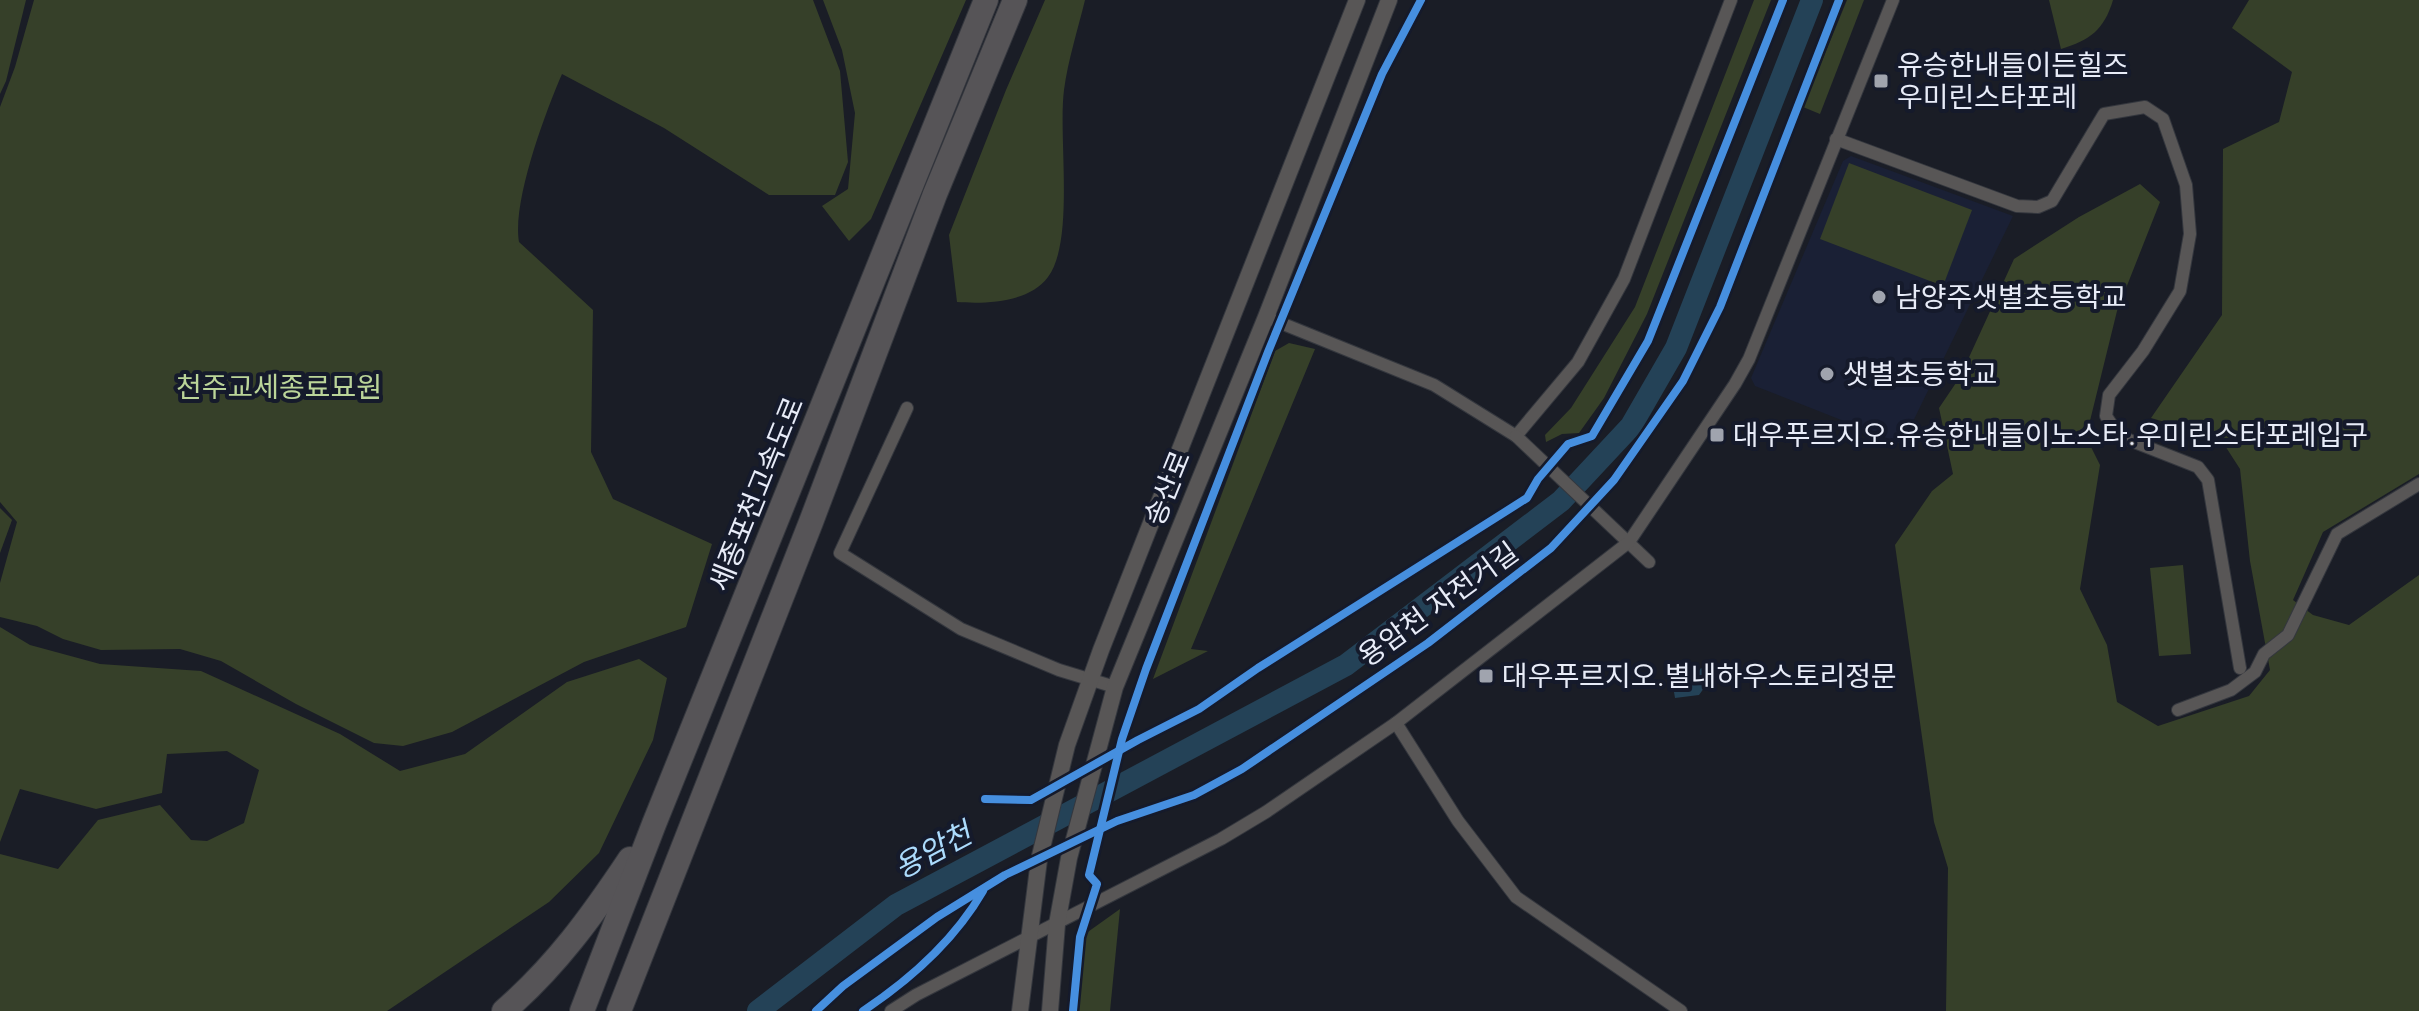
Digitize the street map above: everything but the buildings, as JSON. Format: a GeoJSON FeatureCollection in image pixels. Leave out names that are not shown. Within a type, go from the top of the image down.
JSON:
{"type":"FeatureCollection","features":[{"type":"Feature","properties":{"kind":"highway","name":"세종포천고속도로"},"geometry":{"type":"LineString","coordinates":[[582,1011],[654,824],[986,0]]}},
{"type":"Feature","properties":{"kind":"highway","name":"세종포천고속도로"},"geometry":{"type":"LineString","coordinates":[[619,1011],[811,522],[935,194],[1015,0]]}},
{"type":"Feature","properties":{"kind":"highway"},"geometry":{"type":"LineString","coordinates":[[504,1011],[538,982],[583,928],[654,824]]}},
{"type":"Feature","properties":{"kind":"street","name":"송산로"},"geometry":{"type":"LineString","coordinates":[[1020,1011],[1039,860],[1067,745],[1090,679],[1357,0]]}},
{"type":"Feature","properties":{"kind":"street","name":"송산로"},"geometry":{"type":"LineString","coordinates":[[1050,1011],[1057,924],[1069,858],[1115,687],[1266,317],[1389,0]]}},
{"type":"Feature","properties":{"kind":"street"},"geometry":{"type":"LineString","coordinates":[[1379,21],[1403,0]]}},
{"type":"Feature","properties":{"kind":"street"},"geometry":{"type":"LineString","coordinates":[[1516,436],[1578,362],[1624,279],[1731,0]]}},
{"type":"Feature","properties":{"kind":"street"},"geometry":{"type":"LineString","coordinates":[[891,1011],[916,995],[1221,839],[1266,812],[1396,723],[1629,542],[1749,359],[1893,0]]}},
{"type":"Feature","properties":{"kind":"street"},"geometry":{"type":"LineString","coordinates":[[1836,139],[2017,206],[2038,207],[2052,201],[2104,114],[2145,107],[2163,119],[2186,185],[2190,234],[2180,291],[2143,351],[2109,395],[2106,416],[2119,436],[2198,467],[2208,480],[2240,668]]}},
{"type":"Feature","properties":{"kind":"street"},"geometry":{"type":"LineString","coordinates":[[1266,317],[1434,385],[1516,436],[1649,562]]}},
{"type":"Feature","properties":{"kind":"street"},"geometry":{"type":"LineString","coordinates":[[907,408],[840,553],[961,629],[1059,670],[1115,687]]}},
{"type":"Feature","properties":{"kind":"street"},"geometry":{"type":"LineString","coordinates":[[2178,710],[2231,690],[2255,672],[2264,654],[2288,635],[2337,534],[2419,484]]}},
{"type":"Feature","properties":{"kind":"street"},"geometry":{"type":"LineString","coordinates":[[1396,723],[1458,821],[1516,897],[1681,1011]]}},
{"type":"Feature","properties":{"kind":"shaded area","name":"남양주샛별초등학교"},"geometry":{"type":"Polygon","coordinates":[[[1851,156],[2013,216],[1902,444],[1755,386],[1751,378],[1843,161],[1851,156]]]}},
{"type":"Feature","properties":{"kind":"shaded area"},"geometry":{"type":"Polygon","coordinates":[[[1701,668],[1714,674],[1699,695],[1675,698],[1673,686],[1691,682],[1701,668]]]}},
{"type":"Feature","properties":{"kind":"green space"},"geometry":{"type":"Polygon","coordinates":[[[0,0],[26,0],[0,94],[0,0]]]}},
{"type":"Feature","properties":{"kind":"green space","name":"천주교세종료묘원"},"geometry":{"type":"Polygon","coordinates":[[[34,0],[813,0],[840,71],[848,162],[835,195],[769,195],[664,128],[562,74],[539,134],[520,204],[519,242],[593,310],[591,452],[613,499],[712,544],[686,627],[584,662],[452,732],[403,746],[374,743],[296,704],[221,661],[180,649],[101,650],[63,639],[37,626],[0,617],[0,583],[17,522],[0,502],[0,107],[34,0]]]}},
{"type":"Feature","properties":{"kind":"green space"},"geometry":{"type":"Polygon","coordinates":[[[823,0],[966,0],[871,219],[849,241],[822,206],[848,189],[855,113],[842,50],[823,0]]]}},
{"type":"Feature","properties":{"kind":"green space"},"geometry":{"type":"Polygon","coordinates":[[[1045,0],[1085,0],[1064,90],[1063,214],[1056,261],[1040,286],[1018,297],[993,302],[957,302],[949,235],[1045,0]]]}},
{"type":"Feature","properties":{"kind":"green space"},"geometry":{"type":"Polygon","coordinates":[[[1754,0],[1771,0],[1647,314],[1604,398],[1579,433],[1562,434],[1546,442],[1545,435],[1571,408],[1635,307],[1754,0]]]}},
{"type":"Feature","properties":{"kind":"green space"},"geometry":{"type":"Polygon","coordinates":[[[1847,0],[1864,0],[1820,114],[1803,107],[1847,0]]]}},
{"type":"Feature","properties":{"kind":"green space"},"geometry":{"type":"Polygon","coordinates":[[[2049,0],[2113,0],[2105,19],[2094,32],[2080,42],[2061,49],[2049,0]]]}},
{"type":"Feature","properties":{"kind":"green space"},"geometry":{"type":"Polygon","coordinates":[[[2249,0],[2419,0],[2419,474],[2323,532],[2293,600],[2313,615],[2349,625],[2419,575],[2419,1011],[1946,1011],[1948,868],[1934,822],[1895,545],[1932,491],[1953,474],[1939,408],[1960,377],[2014,259],[2079,217],[2140,184],[2160,202],[2117,311],[2086,437],[2100,465],[2080,589],[2107,645],[2117,702],[2158,726],[2249,696],[2270,670],[2250,561],[2240,469],[2220,438],[2151,418],[2222,315],[2223,149],[2279,122],[2292,72],[2232,28],[2249,0]]]}},
{"type":"Feature","properties":{"kind":"green space"},"geometry":{"type":"Polygon","coordinates":[[[1849,163],[1972,210],[1943,286],[1820,239],[1849,163]]]}},
{"type":"Feature","properties":{"kind":"green space"},"geometry":{"type":"Polygon","coordinates":[[[1289,343],[1315,349],[1191,649],[1208,651],[1153,679],[1275,351],[1289,343]]]}},
{"type":"Feature","properties":{"kind":"green space"},"geometry":{"type":"Polygon","coordinates":[[[0,508],[12,520],[0,553],[0,508]]]}},
{"type":"Feature","properties":{"kind":"green space"},"geometry":{"type":"Polygon","coordinates":[[[2183,565],[2191,654],[2159,656],[2150,568],[2183,565]]]}},
{"type":"Feature","properties":{"kind":"green space"},"geometry":{"type":"Polygon","coordinates":[[[0,627],[30,645],[100,664],[201,671],[340,734],[400,771],[465,754],[567,682],[639,659],[667,678],[653,740],[599,853],[549,902],[387,1011],[0,1011],[0,854],[58,869],[98,820],[160,805],[191,840],[207,841],[244,823],[259,770],[227,751],[167,754],[162,793],[96,809],[20,789],[0,842],[0,627]]]}},
{"type":"Feature","properties":{"kind":"green space"},"geometry":{"type":"Polygon","coordinates":[[[1120,909],[1110,1011],[1076,1011],[1085,934],[1120,909]]]}},
{"type":"Feature","properties":{"kind":"waterway","name":"용암천"},"geometry":{"type":"LineString","coordinates":[[758,1011],[896,905],[1346,665],[1561,501],[1631,426],[1676,348],[1812,0]]}},
{"type":"Feature","properties":{"kind":"cycle path"},"geometry":{"type":"LineString","coordinates":[[1073,1011],[1080,937],[1097,884],[1089,875],[1122,739],[1146,669],[1268,352],[1382,74],[1421,0]]}},
{"type":"Feature","properties":{"kind":"cycle path"},"geometry":{"type":"LineString","coordinates":[[985,799],[1031,800],[1199,709],[1258,668],[1527,498],[1538,479],[1568,444],[1592,436],[1648,341],[1783,0]]}},
{"type":"Feature","properties":{"kind":"cycle path","name":"용암천 자전거길"},"geometry":{"type":"LineString","coordinates":[[816,1011],[843,986],[937,917],[1005,875],[1117,821],[1194,795],[1242,769],[1428,643],[1551,548],[1614,480],[1683,381],[1720,307],[1839,0]]}},
{"type":"Feature","properties":{"kind":"cycle path"},"geometry":{"type":"LineString","coordinates":[[863,1011],[930,958],[959,926],[983,891]]}},
{"type":"Feature","properties":{"kind":"place","name":"유승한내들이든힐즈 우미린스타포레"},"geometry":{"type":"Point","coordinates":[1881,81]}},
{"type":"Feature","properties":{"kind":"place","name":"남양주샛별초등학교"},"geometry":{"type":"Point","coordinates":[1879,297]}},
{"type":"Feature","properties":{"kind":"place","name":"샛별초등학교"},"geometry":{"type":"Point","coordinates":[1827,374]}},
{"type":"Feature","properties":{"kind":"place","name":"대우푸르지오.유승한내들이노스타.우미린스타포레입구"},"geometry":{"type":"Point","coordinates":[1717,435]}},
{"type":"Feature","properties":{"kind":"place","name":"대우푸르지오.별내하우스토리정문"},"geometry":{"type":"Point","coordinates":[1486,676]}}]}
